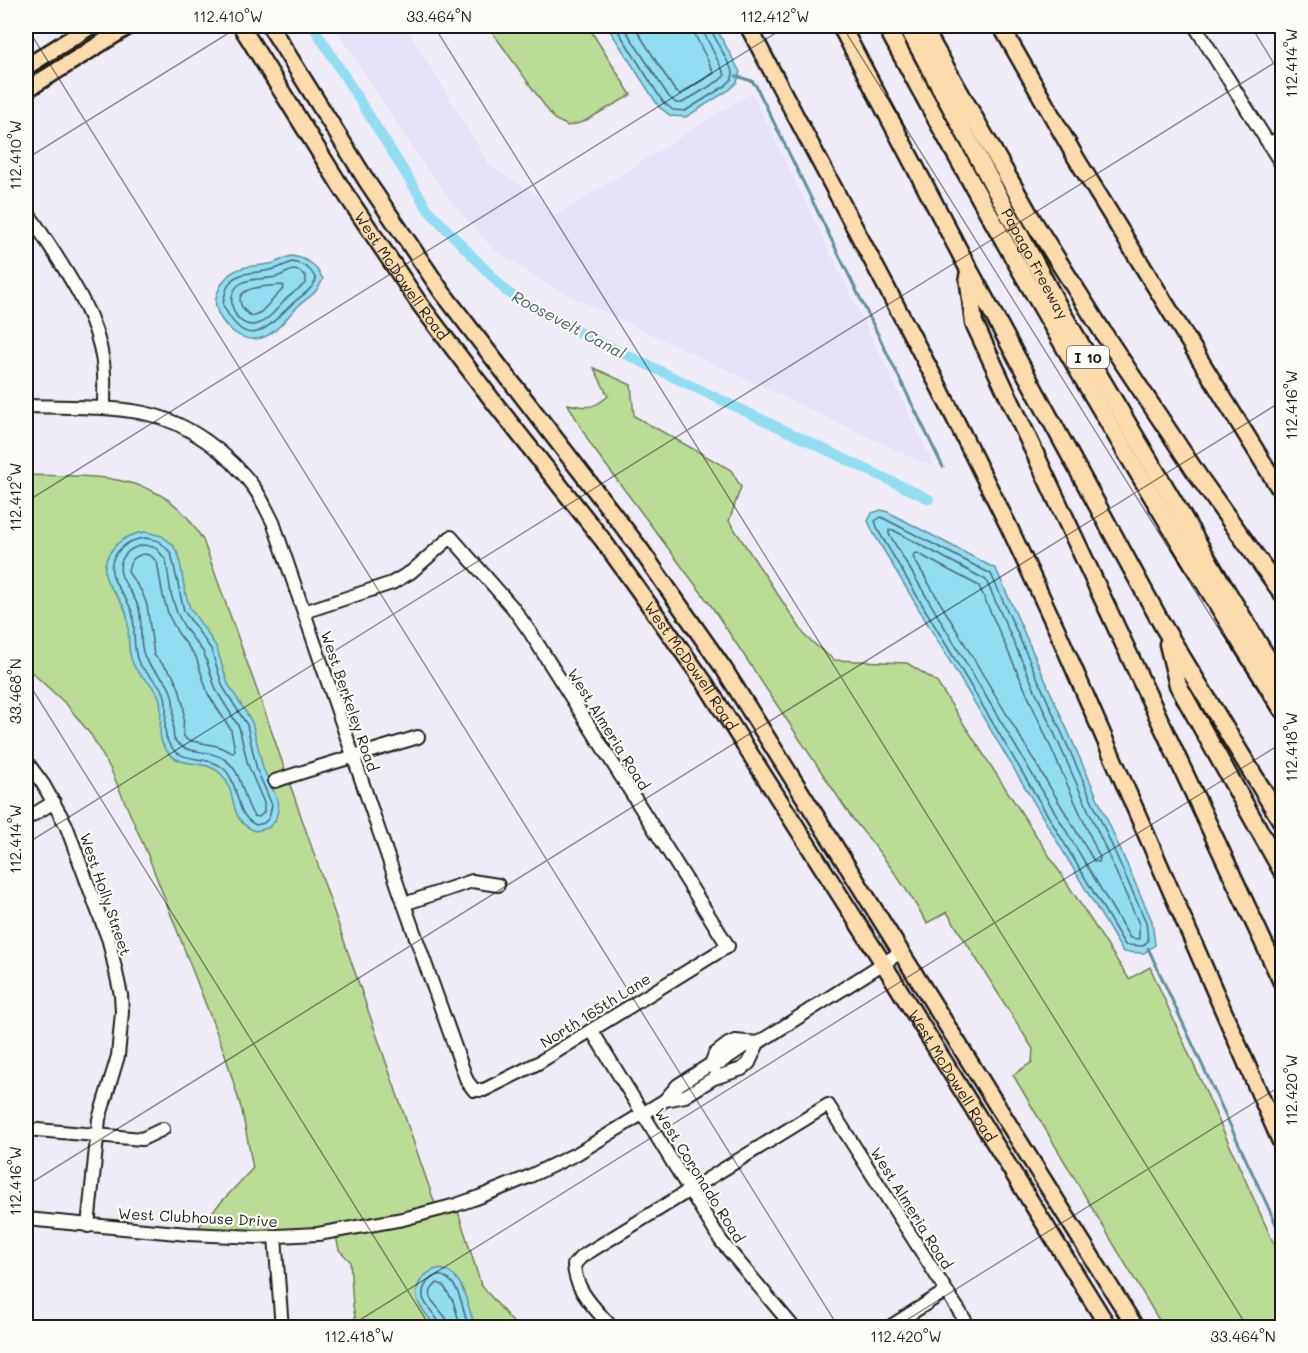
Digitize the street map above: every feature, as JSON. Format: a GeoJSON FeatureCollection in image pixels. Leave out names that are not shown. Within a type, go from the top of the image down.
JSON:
{"type":"FeatureCollection","features":[{"type":"Feature","properties":{"kind":"highway"},"geometry":{"type":"LineString","coordinates":[[842,26],[967,266],[1163,626],[1282,822]]}},
{"type":"Feature","properties":{"kind":"highway"},"geometry":{"type":"LineString","coordinates":[[886,26],[953,151],[1067,353],[1213,599],[1282,709]]}},
{"type":"Feature","properties":{"kind":"highway","name":"Papago Freeway"},"geometry":{"type":"LineString","coordinates":[[907,26],[1061,311],[1282,682]]}},
{"type":"Feature","properties":{"kind":"highway"},"geometry":{"type":"LineString","coordinates":[[922,26],[1033,220],[1104,334],[1194,470],[1282,593]]}},
{"type":"Feature","properties":{"kind":"highway"},"geometry":{"type":"LineString","coordinates":[[967,266],[974,323],[1282,982]]}},
{"type":"Feature","properties":{"kind":"highway"},"geometry":{"type":"LineString","coordinates":[[1163,626],[1178,685],[1282,871]]}},
{"type":"Feature","properties":{"kind":"main road"},"geometry":{"type":"LineString","coordinates":[[26,67],[91,26]]}},
{"type":"Feature","properties":{"kind":"main road"},"geometry":{"type":"LineString","coordinates":[[26,90],[129,26]]}},
{"type":"Feature","properties":{"kind":"main road","name":"West McDowell Road"},"geometry":{"type":"LineString","coordinates":[[241,26],[343,190],[406,285],[493,401],[609,548],[699,675],[883,963],[1109,1328]]}},
{"type":"Feature","properties":{"kind":"main road","name":"West McDowell Road"},"geometry":{"type":"LineString","coordinates":[[270,26],[368,183],[442,292],[638,546],[724,669],[1136,1328]]}},
{"type":"Feature","properties":{"kind":"main road"},"geometry":{"type":"LineString","coordinates":[[748,26],[932,373],[1004,516],[1057,630],[1282,1145]]}},
{"type":"Feature","properties":{"kind":"main road"},"geometry":{"type":"LineString","coordinates":[[1001,26],[1081,167],[1282,494]]}},
{"type":"Feature","properties":{"kind":"street"},"geometry":{"type":"LineString","coordinates":[[1195,26],[1282,165]]}},
{"type":"Feature","properties":{"kind":"street"},"geometry":{"type":"LineString","coordinates":[[1269,144],[1282,136]]}},
{"type":"Feature","properties":{"kind":"street"},"geometry":{"type":"LineString","coordinates":[[26,211],[82,298],[95,328],[103,362],[104,408]]}},
{"type":"Feature","properties":{"kind":"street","name":"West Berkeley Road"},"geometry":{"type":"LineString","coordinates":[[26,405],[104,408],[162,418],[204,440],[236,467],[257,492],[273,522],[404,904],[467,1081],[474,1090]]}},
{"type":"Feature","properties":{"kind":"street","name":"West Almeria Road"},"geometry":{"type":"LineString","coordinates":[[304,612],[392,583],[411,573],[451,537],[507,601],[530,632],[728,946]]}},
{"type":"Feature","properties":{"kind":"street"},"geometry":{"type":"LineString","coordinates":[[275,782],[336,760],[353,758],[418,737]]}},
{"type":"Feature","properties":{"kind":"street","name":"West Holly Street"},"geometry":{"type":"LineString","coordinates":[[26,761],[54,802],[66,825],[109,941],[121,995],[122,1012],[118,1056],[99,1119],[88,1226]]}},
{"type":"Feature","properties":{"kind":"street"},"geometry":{"type":"LineString","coordinates":[[26,819],[54,802]]}},
{"type":"Feature","properties":{"kind":"street"},"geometry":{"type":"LineString","coordinates":[[404,904],[472,882],[498,885]]}},
{"type":"Feature","properties":{"kind":"street","name":"North 165th Lane"},"geometry":{"type":"LineString","coordinates":[[474,1090],[484,1090],[515,1075],[592,1031],[728,946]]}},
{"type":"Feature","properties":{"kind":"street","name":"West Clubhouse Drive"},"geometry":{"type":"LineString","coordinates":[[26,1219],[188,1234],[275,1237],[368,1226],[456,1205],[553,1166],[606,1138],[665,1100],[678,1085],[711,1064],[721,1062],[754,1043],[901,952]]}},
{"type":"Feature","properties":{"kind":"street","name":"West Coronado Road"},"geometry":{"type":"LineString","coordinates":[[592,1031],[688,1190],[721,1240],[794,1328]]}},
{"type":"Feature","properties":{"kind":"street","name":"West Clubhouse Drive"},"geometry":{"type":"LineString","coordinates":[[665,1100],[685,1096],[719,1076],[742,1069],[749,1063],[754,1043]]}},
{"type":"Feature","properties":{"kind":"street"},"geometry":{"type":"LineString","coordinates":[[711,1064],[719,1076]]}},
{"type":"Feature","properties":{"kind":"street","name":"West Almeria Road"},"geometry":{"type":"LineString","coordinates":[[688,1190],[828,1105],[970,1328]]}},
{"type":"Feature","properties":{"kind":"street"},"geometry":{"type":"LineString","coordinates":[[26,1129],[142,1139],[163,1129]]}},
{"type":"Feature","properties":{"kind":"street"},"geometry":{"type":"LineString","coordinates":[[612,1328],[580,1290],[574,1276],[574,1264],[581,1257],[688,1190]]}},
{"type":"Feature","properties":{"kind":"street"},"geometry":{"type":"LineString","coordinates":[[275,1237],[282,1328]]}},
{"type":"Feature","properties":{"kind":"street"},"geometry":{"type":"LineString","coordinates":[[888,1328],[946,1291]]}},
{"type":"Feature","properties":{"kind":"shaded area"},"geometry":{"type":"Polygon","coordinates":[[[334,26],[406,26],[490,166],[539,196],[553,217],[752,92],[934,465],[923,463],[549,286],[492,248],[450,200],[412,148],[334,26]]]}},
{"type":"Feature","properties":{"kind":"green space"},"geometry":{"type":"Polygon","coordinates":[[[488,26],[588,26],[631,95],[583,122],[568,126],[554,119],[488,26]]]}},
{"type":"Feature","properties":{"kind":"green space"},"geometry":{"type":"Polygon","coordinates":[[[594,368],[631,385],[634,416],[731,470],[741,487],[729,521],[806,637],[834,660],[907,663],[936,681],[1129,979],[1150,967],[1282,1262],[1282,1327],[1163,1327],[1013,1075],[1032,1062],[1033,1049],[947,912],[927,923],[892,869],[852,818],[712,607],[591,445],[568,404],[590,406],[608,396],[594,368]]]}},
{"type":"Feature","properties":{"kind":"green space"},"geometry":{"type":"Polygon","coordinates":[[[26,475],[112,479],[153,491],[171,502],[187,517],[203,540],[434,1201],[438,1210],[456,1205],[481,1285],[517,1327],[357,1327],[350,1261],[339,1250],[335,1231],[199,1235],[199,1226],[253,1168],[242,1111],[225,1054],[147,853],[111,770],[91,735],[67,705],[26,667],[26,475]]]}},
{"type":"Feature","properties":{"kind":"water"},"geometry":{"type":"Polygon","coordinates":[[[607,26],[715,26],[740,72],[737,82],[729,90],[686,117],[671,116],[659,107],[607,26]]]}},
{"type":"Feature","properties":{"kind":"water"},"geometry":{"type":"Polygon","coordinates":[[[291,256],[306,260],[317,269],[323,279],[317,290],[278,328],[262,338],[249,339],[236,334],[221,319],[216,307],[217,293],[224,280],[240,269],[274,263],[291,256]]]}},
{"type":"Feature","properties":{"kind":"water"},"geometry":{"type":"Polygon","coordinates":[[[881,510],[996,569],[1152,921],[1155,945],[1144,953],[1123,952],[874,534],[868,521],[872,513],[881,510]]]}},
{"type":"Feature","properties":{"kind":"water"},"geometry":{"type":"Polygon","coordinates":[[[146,532],[162,536],[173,545],[179,556],[190,608],[216,646],[228,684],[252,722],[263,768],[277,799],[278,811],[275,821],[268,828],[255,831],[240,820],[227,782],[216,770],[179,760],[172,756],[162,744],[159,697],[131,659],[126,612],[107,581],[105,571],[109,554],[114,547],[129,536],[146,532]]]}},
{"type":"Feature","properties":{"kind":"water"},"geometry":{"type":"Polygon","coordinates":[[[437,1269],[447,1271],[459,1283],[476,1327],[436,1327],[423,1311],[417,1300],[418,1287],[424,1276],[437,1269]]]}},
{"type":"Feature","properties":{"kind":"waterway","name":"Roosevelt Canal"},"geometry":{"type":"LineString","coordinates":[[313,26],[429,211],[507,292],[564,325],[929,499]]}},
{"type":"Feature","properties":{"kind":"waterway"},"geometry":{"type":"LineString","coordinates":[[736,76],[752,81],[756,86],[943,467]]}},
{"type":"Feature","properties":{"kind":"waterway"},"geometry":{"type":"LineString","coordinates":[[1148,948],[1282,1237]]}}]}
